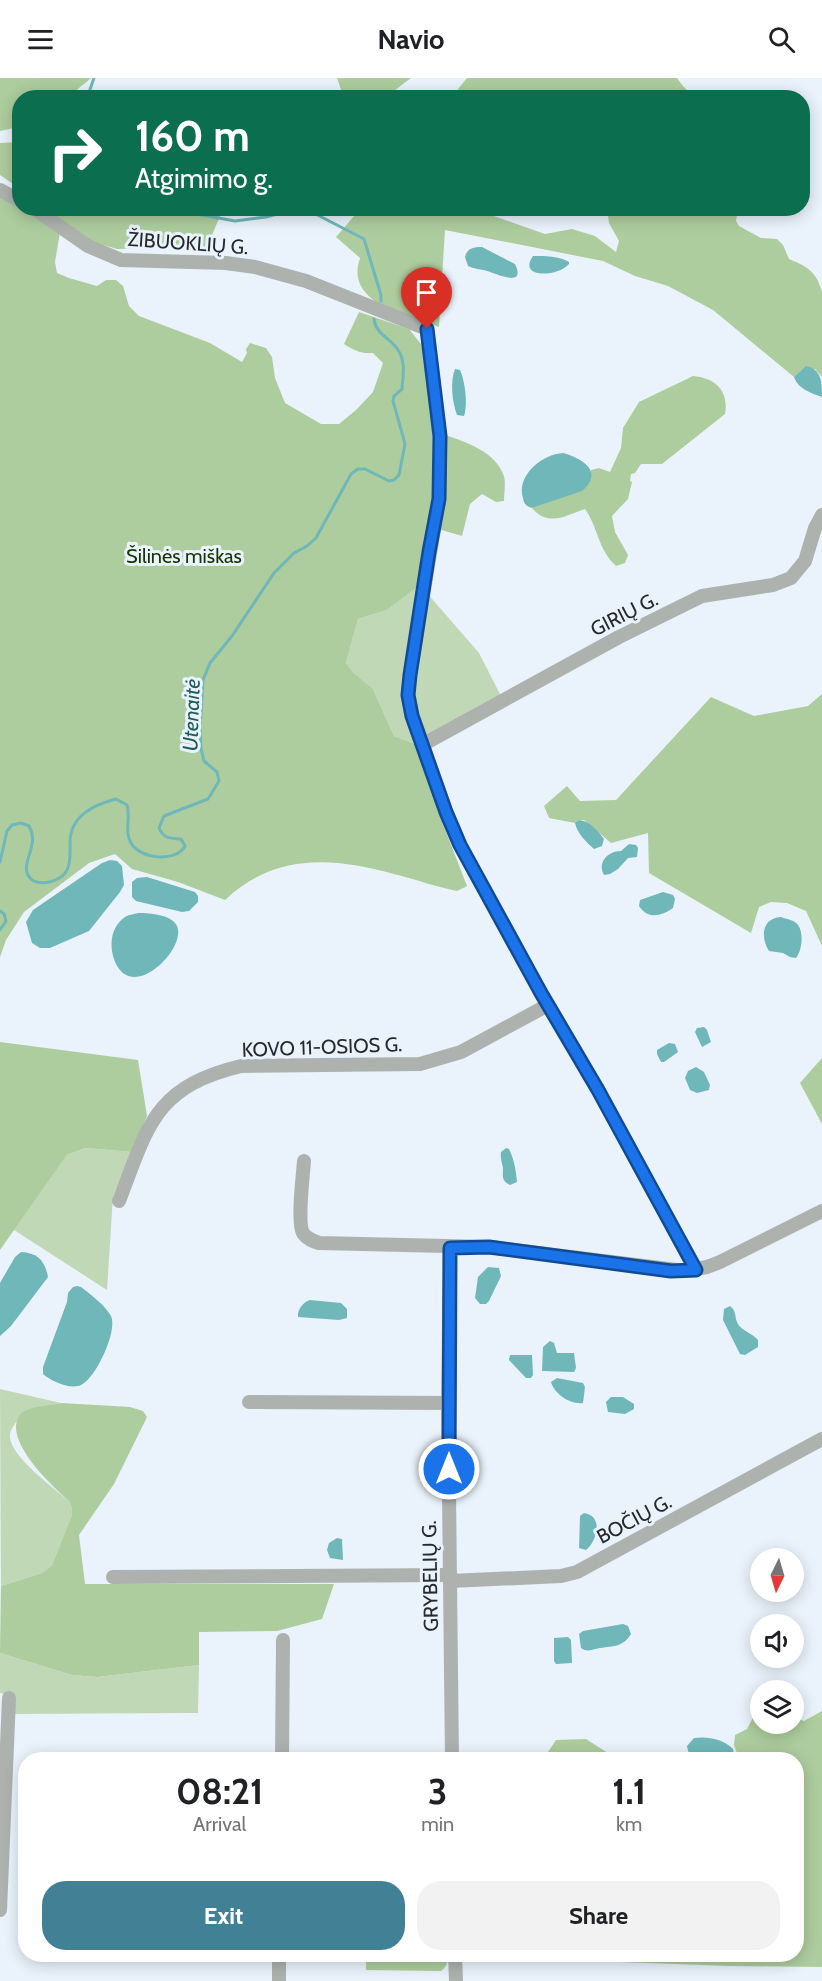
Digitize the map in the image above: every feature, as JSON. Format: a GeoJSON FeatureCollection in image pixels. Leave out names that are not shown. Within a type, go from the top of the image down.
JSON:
{"type":"FeatureCollection","features":[{"type":"Feature","properties":{"kind":"street","name":"ŽIBUOKLIŲ G."},"geometry":{"type":"LineString","coordinates":[[45,216],[88,246],[121,260],[217,263],[255,267],[306,281],[427,329],[440,436],[439,499],[408,695],[422,745]]}},
{"type":"Feature","properties":{"kind":"street","name":"GIRIŲ G."},"geometry":{"type":"LineString","coordinates":[[422,745],[619,637],[702,596],[773,585],[791,578],[805,561],[815,528],[822,515]]}},
{"type":"Feature","properties":{"kind":"street"},"geometry":{"type":"LineString","coordinates":[[422,745],[460,845],[696,1270]]}},
{"type":"Feature","properties":{"kind":"street","name":"KOVO 11-OSIOS G."},"geometry":{"type":"LineString","coordinates":[[119,1201],[150,1123],[175,1094],[221,1071],[242,1066],[420,1064],[461,1052],[548,1005]]}},
{"type":"Feature","properties":{"kind":"street"},"geometry":{"type":"LineString","coordinates":[[304,1161],[300,1223],[304,1234],[311,1241],[319,1243],[450,1248],[489,1247],[671,1271],[696,1270],[720,1262],[822,1211]]}},
{"type":"Feature","properties":{"kind":"street","name":"GRYBELIŲ G."},"geometry":{"type":"LineString","coordinates":[[450,1248],[448,1403],[452,1752]]}},
{"type":"Feature","properties":{"kind":"street"},"geometry":{"type":"LineString","coordinates":[[249,1402],[448,1403]]}},
{"type":"Feature","properties":{"kind":"street","name":"BOČIŲ G."},"geometry":{"type":"LineString","coordinates":[[113,1577],[561,1576],[577,1572],[822,1439]]}},
{"type":"Feature","properties":{"kind":"street"},"geometry":{"type":"LineString","coordinates":[[282,1752],[283,1640]]}},
{"type":"Feature","properties":{"kind":"street"},"geometry":{"type":"LineString","coordinates":[[0,1910],[9,1698]]}},
{"type":"Feature","properties":{"kind":"street"},"geometry":{"type":"LineString","coordinates":[[279,1962],[279,1981]]}},
{"type":"Feature","properties":{"kind":"street"},"geometry":{"type":"LineString","coordinates":[[455,1962],[456,1981]]}},
{"type":"Feature","properties":{"kind":"green space"},"geometry":{"type":"Polygon","coordinates":[[[0,78],[91,78],[77,90],[12,90],[12,128],[0,131],[0,78]]]}},
{"type":"Feature","properties":{"kind":"green space"},"geometry":{"type":"Polygon","coordinates":[[[337,78],[411,78],[395,90],[341,90],[337,78]]]}},
{"type":"Feature","properties":{"kind":"green space"},"geometry":{"type":"Polygon","coordinates":[[[467,78],[677,78],[687,90],[458,90],[467,78]]]}},
{"type":"Feature","properties":{"kind":"green space"},"geometry":{"type":"Polygon","coordinates":[[[12,142],[12,183],[0,175],[0,143],[12,142]]]}},
{"type":"Feature","properties":{"kind":"green space","name":"Šilinės miškas"},"geometry":{"type":"Polygon","coordinates":[[[0,197],[12,204],[12,216],[33,216],[60,232],[55,262],[57,273],[97,286],[106,280],[116,280],[123,286],[129,306],[139,316],[210,343],[242,362],[250,343],[266,348],[272,357],[275,378],[285,403],[321,424],[339,424],[356,410],[373,392],[383,363],[373,353],[357,351],[344,344],[359,312],[409,329],[421,344],[445,435],[487,454],[500,468],[505,485],[504,501],[496,502],[482,494],[470,504],[462,536],[428,526],[420,585],[387,610],[358,619],[346,663],[373,689],[394,736],[415,744],[467,886],[457,891],[371,868],[326,862],[305,863],[264,874],[244,885],[225,900],[178,882],[132,869],[115,854],[89,863],[24,912],[6,940],[0,957],[0,197]]]}},
{"type":"Feature","properties":{"kind":"green space"},"geometry":{"type":"Polygon","coordinates":[[[56,216],[220,216],[207,247],[117,249],[90,241],[56,216]]]}},
{"type":"Feature","properties":{"kind":"green space"},"geometry":{"type":"Polygon","coordinates":[[[354,216],[494,216],[545,234],[572,229],[595,236],[616,252],[619,241],[609,223],[608,216],[737,216],[736,221],[739,226],[761,238],[777,239],[783,245],[789,259],[806,267],[817,279],[822,292],[822,377],[815,369],[803,369],[794,377],[713,310],[668,286],[635,276],[603,261],[445,230],[439,327],[396,312],[370,297],[361,286],[358,274],[360,258],[336,237],[354,216]]]}},
{"type":"Feature","properties":{"kind":"green space"},"geometry":{"type":"Polygon","coordinates":[[[693,376],[701,377],[719,387],[725,399],[725,414],[662,464],[641,464],[635,473],[631,474],[630,481],[632,482],[628,499],[612,516],[615,532],[628,555],[625,563],[616,566],[610,559],[585,509],[551,519],[538,514],[532,508],[582,490],[591,479],[591,470],[599,468],[610,472],[621,448],[623,428],[639,402],[693,376]]]}},
{"type":"Feature","properties":{"kind":"green space"},"geometry":{"type":"Polygon","coordinates":[[[420,585],[479,653],[502,698],[415,744],[394,736],[373,689],[346,663],[358,619],[387,610],[420,585]]]}},
{"type":"Feature","properties":{"kind":"green space"},"geometry":{"type":"Polygon","coordinates":[[[822,694],[822,946],[806,911],[787,903],[771,902],[759,907],[751,933],[649,873],[648,833],[611,843],[584,820],[575,823],[549,818],[544,806],[567,786],[580,801],[616,800],[711,697],[754,716],[808,706],[822,694]]]}},
{"type":"Feature","properties":{"kind":"green space"},"geometry":{"type":"Polygon","coordinates":[[[0,1042],[138,1060],[147,1116],[132,1152],[85,1148],[67,1155],[0,1250],[0,1042]]]}},
{"type":"Feature","properties":{"kind":"green space"},"geometry":{"type":"Polygon","coordinates":[[[822,1058],[822,1124],[800,1083],[822,1058]]]}},
{"type":"Feature","properties":{"kind":"green space"},"geometry":{"type":"Polygon","coordinates":[[[85,1148],[132,1152],[113,1196],[107,1290],[14,1230],[67,1155],[85,1148]]]}},
{"type":"Feature","properties":{"kind":"green space"},"geometry":{"type":"Polygon","coordinates":[[[0,1389],[61,1403],[26,1411],[14,1425],[10,1434],[11,1442],[23,1461],[69,1501],[72,1508],[72,1515],[52,1565],[42,1573],[1,1586],[0,1389]]]}},
{"type":"Feature","properties":{"kind":"green space"},"geometry":{"type":"Polygon","coordinates":[[[61,1403],[130,1407],[143,1411],[147,1417],[114,1484],[79,1535],[85,1584],[334,1584],[322,1619],[277,1631],[199,1632],[199,1665],[97,1677],[72,1675],[0,1653],[1,1586],[42,1573],[52,1565],[72,1515],[69,1501],[40,1473],[22,1448],[17,1435],[16,1423],[21,1413],[25,1411],[61,1403]]]}},
{"type":"Feature","properties":{"kind":"green space"},"geometry":{"type":"Polygon","coordinates":[[[0,1653],[72,1675],[97,1677],[199,1665],[198,1713],[13,1714],[13,1696],[0,1693],[0,1653]]]}},
{"type":"Feature","properties":{"kind":"green space"},"geometry":{"type":"Polygon","coordinates":[[[822,1711],[822,1967],[619,1962],[804,1962],[804,1752],[736,1752],[734,1745],[735,1735],[747,1729],[750,1723],[750,1734],[804,1734],[804,1721],[822,1711]]]}},
{"type":"Feature","properties":{"kind":"green space"},"geometry":{"type":"Polygon","coordinates":[[[586,1739],[606,1752],[548,1752],[556,1740],[586,1739]]]}},
{"type":"Feature","properties":{"kind":"green space"},"geometry":{"type":"Polygon","coordinates":[[[366,1962],[447,1962],[441,1971],[366,1970],[366,1962]]]}},
{"type":"Feature","properties":{"kind":"water"},"geometry":{"type":"Polygon","coordinates":[[[482,247],[515,264],[517,276],[508,278],[468,266],[465,257],[467,252],[482,247]]]}},
{"type":"Feature","properties":{"kind":"water"},"geometry":{"type":"Polygon","coordinates":[[[533,256],[556,257],[569,264],[556,271],[541,274],[530,269],[533,256]]]}},
{"type":"Feature","properties":{"kind":"water"},"geometry":{"type":"Polygon","coordinates":[[[806,366],[818,373],[822,397],[805,390],[796,381],[794,377],[806,366]]]}},
{"type":"Feature","properties":{"kind":"water"},"geometry":{"type":"Polygon","coordinates":[[[455,369],[460,370],[465,386],[464,416],[457,415],[454,404],[452,385],[455,369]]]}},
{"type":"Feature","properties":{"kind":"water"},"geometry":{"type":"Polygon","coordinates":[[[563,453],[577,458],[588,467],[591,472],[589,484],[582,491],[532,508],[527,506],[523,500],[522,490],[527,474],[547,457],[563,453]]]}},
{"type":"Feature","properties":{"kind":"water"},"geometry":{"type":"Polygon","coordinates":[[[579,820],[590,824],[599,833],[604,839],[602,846],[594,849],[585,840],[576,827],[575,823],[579,820]]]}},
{"type":"Feature","properties":{"kind":"water"},"geometry":{"type":"Polygon","coordinates":[[[629,844],[636,845],[638,848],[637,857],[628,858],[618,869],[604,875],[602,866],[605,858],[616,851],[621,851],[629,844]]]}},
{"type":"Feature","properties":{"kind":"water"},"geometry":{"type":"Polygon","coordinates":[[[110,860],[117,861],[122,866],[124,885],[89,931],[50,948],[40,948],[32,943],[26,922],[33,910],[102,863],[110,860]]]}},
{"type":"Feature","properties":{"kind":"water"},"geometry":{"type":"Polygon","coordinates":[[[147,877],[195,892],[198,902],[189,911],[182,912],[136,901],[132,897],[132,882],[137,878],[147,877]]]}},
{"type":"Feature","properties":{"kind":"water"},"geometry":{"type":"Polygon","coordinates":[[[663,892],[673,895],[675,899],[673,908],[668,911],[659,915],[651,915],[639,906],[640,900],[663,892]]]}},
{"type":"Feature","properties":{"kind":"water"},"geometry":{"type":"Polygon","coordinates":[[[156,914],[173,921],[178,929],[177,940],[172,951],[152,971],[141,976],[129,976],[116,964],[112,950],[113,935],[119,922],[129,915],[156,914]]]}},
{"type":"Feature","properties":{"kind":"water"},"geometry":{"type":"Polygon","coordinates":[[[781,917],[795,922],[800,928],[802,942],[796,958],[769,951],[766,946],[764,929],[766,925],[775,918],[781,917]]]}},
{"type":"Feature","properties":{"kind":"water"},"geometry":{"type":"Polygon","coordinates":[[[704,1027],[711,1042],[702,1047],[695,1032],[697,1028],[704,1027]]]}},
{"type":"Feature","properties":{"kind":"water"},"geometry":{"type":"Polygon","coordinates":[[[669,1043],[675,1044],[678,1052],[661,1062],[657,1050],[669,1043]]]}},
{"type":"Feature","properties":{"kind":"water"},"geometry":{"type":"Polygon","coordinates":[[[696,1067],[704,1072],[710,1085],[709,1090],[697,1093],[690,1090],[685,1078],[688,1071],[696,1067]]]}},
{"type":"Feature","properties":{"kind":"water"},"geometry":{"type":"Polygon","coordinates":[[[506,1148],[509,1149],[512,1157],[517,1178],[517,1182],[510,1185],[504,1180],[501,1158],[501,1152],[506,1148]]]}},
{"type":"Feature","properties":{"kind":"water"},"geometry":{"type":"Polygon","coordinates":[[[21,1252],[32,1254],[40,1259],[48,1277],[11,1326],[0,1336],[0,1283],[15,1257],[21,1252]]]}},
{"type":"Feature","properties":{"kind":"water"},"geometry":{"type":"Polygon","coordinates":[[[488,1267],[499,1268],[501,1276],[489,1301],[486,1304],[480,1304],[475,1298],[478,1277],[488,1267]]]}},
{"type":"Feature","properties":{"kind":"water"},"geometry":{"type":"Polygon","coordinates":[[[77,1286],[102,1304],[111,1316],[112,1323],[109,1343],[99,1364],[87,1381],[81,1385],[72,1386],[46,1377],[43,1374],[43,1367],[67,1302],[68,1293],[77,1286]]]}},
{"type":"Feature","properties":{"kind":"water"},"geometry":{"type":"Polygon","coordinates":[[[310,1300],[341,1303],[347,1309],[347,1318],[339,1320],[298,1317],[301,1307],[310,1300]]]}},
{"type":"Feature","properties":{"kind":"water"},"geometry":{"type":"Polygon","coordinates":[[[730,1306],[740,1326],[758,1340],[758,1347],[745,1355],[740,1354],[723,1320],[724,1309],[730,1306]]]}},
{"type":"Feature","properties":{"kind":"water"},"geometry":{"type":"Polygon","coordinates":[[[550,1341],[554,1343],[557,1353],[574,1353],[576,1368],[574,1372],[542,1371],[543,1347],[550,1341]]]}},
{"type":"Feature","properties":{"kind":"water"},"geometry":{"type":"Polygon","coordinates":[[[510,1355],[532,1355],[533,1375],[531,1378],[526,1378],[509,1360],[510,1355]]]}},
{"type":"Feature","properties":{"kind":"water"},"geometry":{"type":"Polygon","coordinates":[[[557,1378],[583,1383],[585,1387],[583,1403],[573,1402],[559,1394],[551,1382],[557,1378]]]}},
{"type":"Feature","properties":{"kind":"water"},"geometry":{"type":"Polygon","coordinates":[[[611,1397],[623,1397],[634,1404],[634,1409],[625,1414],[608,1412],[606,1402],[611,1397]]]}},
{"type":"Feature","properties":{"kind":"water"},"geometry":{"type":"Polygon","coordinates":[[[584,1513],[594,1519],[597,1529],[593,1541],[586,1550],[579,1548],[580,1516],[584,1513]]]}},
{"type":"Feature","properties":{"kind":"water"},"geometry":{"type":"Polygon","coordinates":[[[337,1538],[342,1539],[343,1560],[330,1558],[327,1550],[329,1543],[337,1538]]]}},
{"type":"Feature","properties":{"kind":"water"},"geometry":{"type":"Polygon","coordinates":[[[623,1624],[628,1626],[631,1634],[621,1644],[590,1650],[581,1648],[579,1634],[583,1631],[623,1624]]]}},
{"type":"Feature","properties":{"kind":"water"},"geometry":{"type":"Polygon","coordinates":[[[568,1637],[571,1640],[572,1663],[556,1664],[554,1638],[568,1637]]]}},
{"type":"Feature","properties":{"kind":"water"},"geometry":{"type":"Polygon","coordinates":[[[705,1737],[725,1743],[734,1752],[689,1752],[687,1746],[694,1738],[705,1737]]]}},
{"type":"Feature","properties":{"kind":"waterway","name":"Utenaitė"},"geometry":{"type":"LineString","coordinates":[[90,90],[94,78]]}},
{"type":"Feature","properties":{"kind":"waterway","name":"Utenaitė"},"geometry":{"type":"LineString","coordinates":[[208,216],[235,221],[270,216]]}},
{"type":"Feature","properties":{"kind":"waterway","name":"Utenaitė"},"geometry":{"type":"LineString","coordinates":[[319,216],[364,239],[381,301]]}},
{"type":"Feature","properties":{"kind":"waterway","name":"Utenaitė"},"geometry":{"type":"LineString","coordinates":[[0,862],[7,831],[12,825],[21,823],[29,826],[32,833],[32,846],[26,870],[28,875],[36,882],[42,883],[60,878],[68,867],[71,834],[78,819],[91,808],[116,799],[127,805],[129,838],[142,853],[166,857],[174,855],[185,846],[181,839],[165,836],[159,828],[164,816],[208,799],[219,781],[217,772],[204,761],[201,749],[203,680],[210,663],[232,636],[274,573],[294,553],[316,538],[351,474],[358,469],[365,469],[389,481],[399,475],[405,444],[393,401],[394,396],[402,389],[403,364],[398,350],[381,333],[374,319]]}},
{"type":"Feature","properties":{"kind":"waterway","name":"Utenaitė"},"geometry":{"type":"LineString","coordinates":[[0,911],[4,914],[6,921],[0,930]]}},
{"type":"Feature","properties":{"kind":"route"},"geometry":{"type":"LineString","coordinates":[[427,329],[440,436],[439,499],[410,675],[408,695],[412,716],[446,812],[482,888],[598,1090],[696,1270],[671,1271],[489,1247],[450,1248],[449,1469]]}}]}
